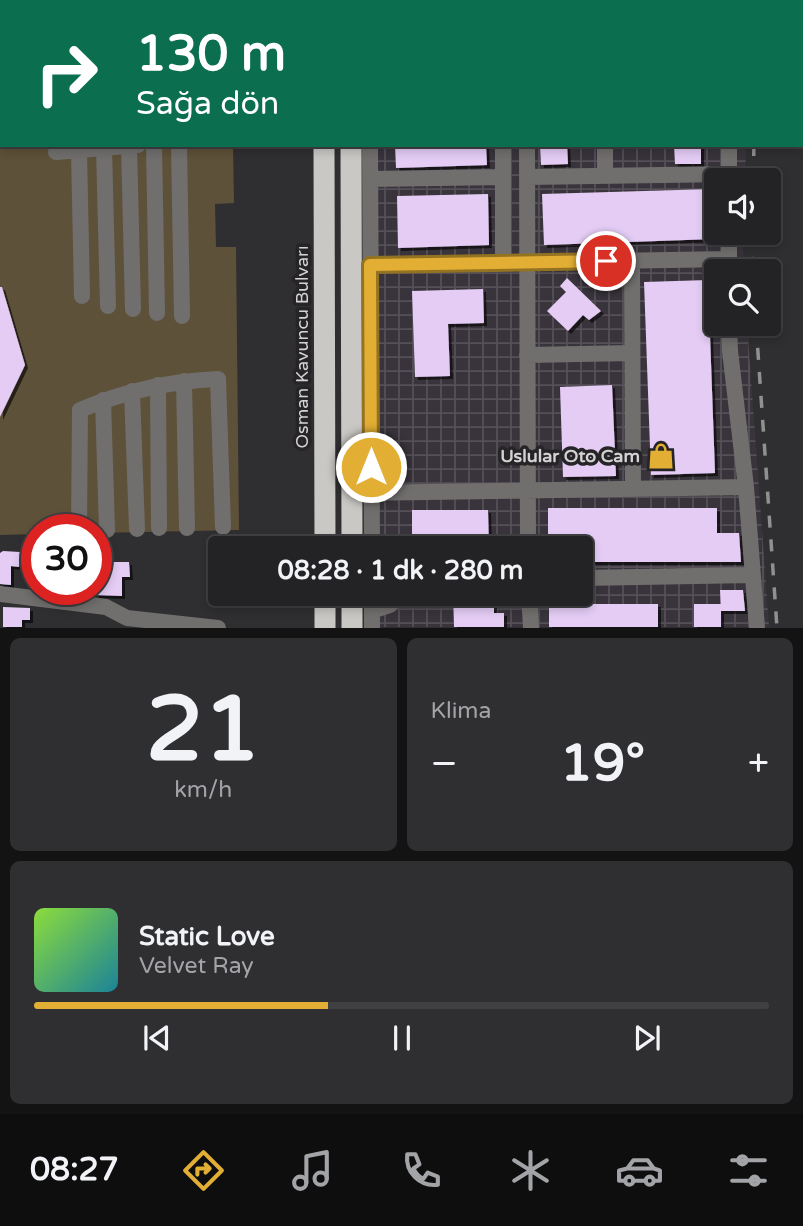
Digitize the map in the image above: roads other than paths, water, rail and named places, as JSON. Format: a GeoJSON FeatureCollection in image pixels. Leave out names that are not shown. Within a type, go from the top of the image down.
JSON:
{"type":"FeatureCollection","features":[{"type":"Feature","properties":{"kind":"highway","name":"Osman Kavuncu Bulvarı"},"geometry":{"type":"LineString","coordinates":[[324,147],[325,536]]}},
{"type":"Feature","properties":{"kind":"highway"},"geometry":{"type":"LineString","coordinates":[[351,147],[364,536]]}},
{"type":"Feature","properties":{"kind":"highway"},"geometry":{"type":"LineString","coordinates":[[325,606],[326,628]]}},
{"type":"Feature","properties":{"kind":"highway"},"geometry":{"type":"LineString","coordinates":[[352,606],[352,628]]}},
{"type":"Feature","properties":{"kind":"street"},"geometry":{"type":"LineString","coordinates":[[56,152],[116,147]]}},
{"type":"Feature","properties":{"kind":"street"},"geometry":{"type":"LineString","coordinates":[[129,147],[133,309]]}},
{"type":"Feature","properties":{"kind":"street"},"geometry":{"type":"LineString","coordinates":[[154,147],[157,313]]}},
{"type":"Feature","properties":{"kind":"street"},"geometry":{"type":"LineString","coordinates":[[179,147],[182,316]]}},
{"type":"Feature","properties":{"kind":"street"},"geometry":{"type":"LineString","coordinates":[[370,147],[370,265],[361,493],[746,487]]}},
{"type":"Feature","properties":{"kind":"street"},"geometry":{"type":"LineString","coordinates":[[503,147],[503,263]]}},
{"type":"Feature","properties":{"kind":"street"},"geometry":{"type":"LineString","coordinates":[[527,147],[528,536]]}},
{"type":"Feature","properties":{"kind":"street"},"geometry":{"type":"LineString","coordinates":[[605,147],[605,175]]}},
{"type":"Feature","properties":{"kind":"street"},"geometry":{"type":"LineString","coordinates":[[729,147],[729,168]]}},
{"type":"Feature","properties":{"kind":"street"},"geometry":{"type":"LineString","coordinates":[[104,148],[108,306]]}},
{"type":"Feature","properties":{"kind":"street"},"geometry":{"type":"LineString","coordinates":[[79,150],[82,296]]}},
{"type":"Feature","properties":{"kind":"street"},"geometry":{"type":"LineString","coordinates":[[370,179],[503,177]]}},
{"type":"Feature","properties":{"kind":"street"},"geometry":{"type":"LineString","coordinates":[[527,177],[704,177]]}},
{"type":"Feature","properties":{"kind":"street"},"geometry":{"type":"LineString","coordinates":[[370,265],[632,261],[704,264]]}},
{"type":"Feature","properties":{"kind":"street"},"geometry":{"type":"LineString","coordinates":[[632,261],[633,489]]}},
{"type":"Feature","properties":{"kind":"street"},"geometry":{"type":"LineString","coordinates":[[729,336],[746,487],[757,628]]}},
{"type":"Feature","properties":{"kind":"street"},"geometry":{"type":"LineString","coordinates":[[527,355],[632,353]]}},
{"type":"Feature","properties":{"kind":"street"},"geometry":{"type":"LineString","coordinates":[[79,514],[80,410],[103,400],[158,385],[218,379],[223,527]]}},
{"type":"Feature","properties":{"kind":"street"},"geometry":{"type":"LineString","coordinates":[[184,381],[187,528]]}},
{"type":"Feature","properties":{"kind":"street"},"geometry":{"type":"LineString","coordinates":[[158,385],[159,528]]}},
{"type":"Feature","properties":{"kind":"street"},"geometry":{"type":"LineString","coordinates":[[132,391],[137,529]]}},
{"type":"Feature","properties":{"kind":"street"},"geometry":{"type":"LineString","coordinates":[[103,400],[107,514]]}},
{"type":"Feature","properties":{"kind":"street"},"geometry":{"type":"LineString","coordinates":[[593,578],[753,575]]}},
{"type":"Feature","properties":{"kind":"street"},"geometry":{"type":"LineString","coordinates":[[0,594],[106,607],[127,618],[218,628]]}},
{"type":"Feature","properties":{"kind":"street"},"geometry":{"type":"LineString","coordinates":[[372,619],[389,606]]}},
{"type":"Feature","properties":{"kind":"street"},"geometry":{"type":"LineString","coordinates":[[530,606],[531,628]]}},
{"type":"Feature","properties":{"kind":"railway"},"geometry":{"type":"LineString","coordinates":[[753,168],[754,147]]}},
{"type":"Feature","properties":{"kind":"railway"},"geometry":{"type":"LineString","coordinates":[[752,245],[752,259]]}},
{"type":"Feature","properties":{"kind":"railway"},"geometry":{"type":"LineString","coordinates":[[757,336],[777,628]]}},
{"type":"Feature","properties":{"kind":"place","name":"Uslular Oto Cam"},"geometry":{"type":"Point","coordinates":[661,456]}}]}
